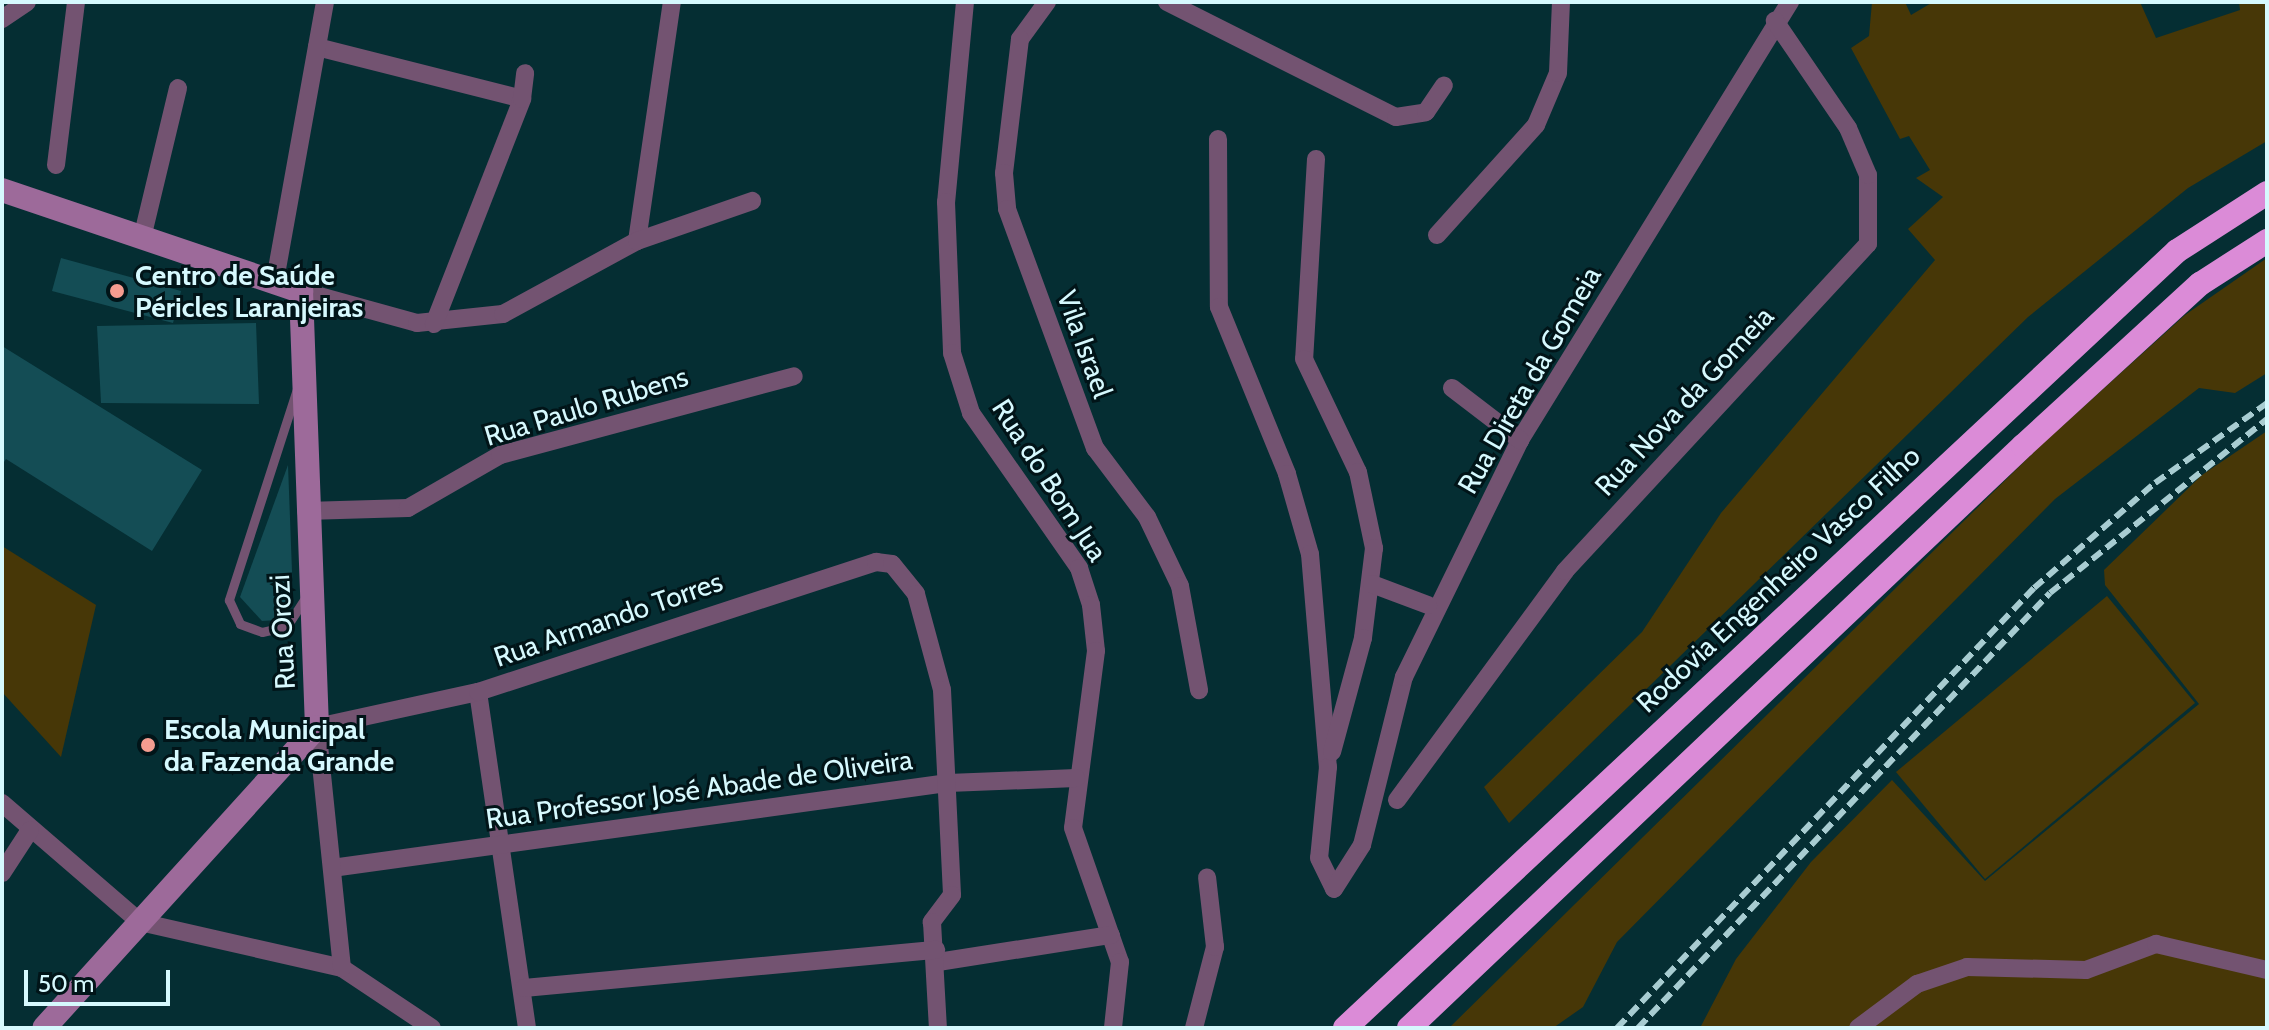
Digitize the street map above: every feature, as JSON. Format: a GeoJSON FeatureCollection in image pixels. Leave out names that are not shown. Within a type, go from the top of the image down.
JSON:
{"type":"FeatureCollection","features":[{"type":"Feature","properties":{"kind":"highway","name":"Rodovia Engenheiro Vasco Filho"},"geometry":{"type":"LineString","coordinates":[[1345,1028],[2177,251],[2267,193]]}},
{"type":"Feature","properties":{"kind":"highway"},"geometry":{"type":"LineString","coordinates":[[1409,1028],[2023,446],[2200,284],[2267,241]]}},
{"type":"Feature","properties":{"kind":"street"},"geometry":{"type":"LineString","coordinates":[[2,19],[27,2]]}},
{"type":"Feature","properties":{"kind":"street"},"geometry":{"type":"LineString","coordinates":[[56,165],[76,2]]}},
{"type":"Feature","properties":{"kind":"street"},"geometry":{"type":"LineString","coordinates":[[275,280],[325,2]]}},
{"type":"Feature","properties":{"kind":"street"},"geometry":{"type":"LineString","coordinates":[[637,241],[672,2]]}},
{"type":"Feature","properties":{"kind":"street","name":"Rua do Bom Jua"},"geometry":{"type":"LineString","coordinates":[[965,2],[946,202],[952,353],[971,413],[1065,546],[1091,605],[1096,651],[1076,778],[1078,851],[1111,935],[1121,980],[1113,1028]]}},
{"type":"Feature","properties":{"kind":"street","name":"Vila Israel"},"geometry":{"type":"LineString","coordinates":[[1047,2],[1020,39],[1004,173],[1007,209],[1095,448],[1147,517],[1180,586],[1199,690]]}},
{"type":"Feature","properties":{"kind":"street"},"geometry":{"type":"LineString","coordinates":[[1167,2],[1396,117],[1426,112],[1444,85]]}},
{"type":"Feature","properties":{"kind":"street"},"geometry":{"type":"LineString","coordinates":[[1437,235],[1536,125],[1558,73],[1561,2]]}},
{"type":"Feature","properties":{"kind":"street","name":"Rua Direta da Gomeia"},"geometry":{"type":"LineString","coordinates":[[1328,767],[1319,840],[1327,887],[1347,878],[1362,845],[1404,677],[1520,440],[1775,21],[1790,2]]}},
{"type":"Feature","properties":{"kind":"street","name":"Rua Nova da Gomeia"},"geometry":{"type":"LineString","coordinates":[[1397,800],[1565,571],[1868,244],[1868,175],[1848,128],[1775,21]]}},
{"type":"Feature","properties":{"kind":"street"},"geometry":{"type":"LineString","coordinates":[[317,47],[522,99]]}},
{"type":"Feature","properties":{"kind":"street"},"geometry":{"type":"LineString","coordinates":[[434,324],[522,99],[525,73]]}},
{"type":"Feature","properties":{"kind":"street"},"geometry":{"type":"LineString","coordinates":[[143,234],[178,88]]}},
{"type":"Feature","properties":{"kind":"street"},"geometry":{"type":"LineString","coordinates":[[1218,139],[1219,307],[1231,351],[1287,474],[1310,554],[1328,767]]}},
{"type":"Feature","properties":{"kind":"street"},"geometry":{"type":"LineString","coordinates":[[1316,159],[1304,359],[1369,507],[1372,584],[1328,767]]}},
{"type":"Feature","properties":{"kind":"street"},"geometry":{"type":"LineString","coordinates":[[2,190],[143,234],[301,291],[434,324],[535,302],[637,241],[752,201]]}},
{"type":"Feature","properties":{"kind":"street","name":"Rua Orozi"},"geometry":{"type":"LineString","coordinates":[[301,291],[306,511],[317,727],[342,968]]}},
{"type":"Feature","properties":{"kind":"street","name":"Rua Paulo Rubens"},"geometry":{"type":"LineString","coordinates":[[306,511],[408,508],[500,455],[794,376]]}},
{"type":"Feature","properties":{"kind":"street"},"geometry":{"type":"LineString","coordinates":[[1452,388],[1520,440]]}},
{"type":"Feature","properties":{"kind":"street","name":"Rua Armando Torres"},"geometry":{"type":"LineString","coordinates":[[317,727],[478,692],[848,566],[892,564],[908,580],[935,647],[948,783]]}},
{"type":"Feature","properties":{"kind":"street"},"geometry":{"type":"LineString","coordinates":[[1372,584],[1428,605]]}},
{"type":"Feature","properties":{"kind":"street"},"geometry":{"type":"LineString","coordinates":[[478,692],[504,845],[527,1028]]}},
{"type":"Feature","properties":{"kind":"street"},"geometry":{"type":"LineString","coordinates":[[44,1028],[317,727]]}},
{"type":"Feature","properties":{"kind":"street","name":"Rua Professor José Abade de Oliveira"},"geometry":{"type":"LineString","coordinates":[[332,868],[948,783],[1076,778]]}},
{"type":"Feature","properties":{"kind":"street"},"geometry":{"type":"LineString","coordinates":[[938,1028],[937,956],[932,922],[952,895],[948,783]]}},
{"type":"Feature","properties":{"kind":"street"},"geometry":{"type":"LineString","coordinates":[[2,803],[140,922],[342,968],[429,1027]]}},
{"type":"Feature","properties":{"kind":"street"},"geometry":{"type":"LineString","coordinates":[[2,873],[30,830]]}},
{"type":"Feature","properties":{"kind":"street"},"geometry":{"type":"LineString","coordinates":[[1194,1028],[1215,947],[1207,877]]}},
{"type":"Feature","properties":{"kind":"street"},"geometry":{"type":"LineString","coordinates":[[524,988],[937,956],[1111,935]]}},
{"type":"Feature","properties":{"kind":"street"},"geometry":{"type":"LineString","coordinates":[[1858,1028],[1917,984],[1967,967],[2086,970],[2156,944],[2267,970]]}},
{"type":"Feature","properties":{"kind":"lane"},"geometry":{"type":"LineString","coordinates":[[301,374],[229,600],[240,624],[276,631],[295,620],[309,589]]}},
{"type":"Feature","properties":{"kind":"shaded area"},"geometry":{"type":"Polygon","coordinates":[[[1872,2],[1905,2],[1911,15],[1933,2],[2140,2],[2156,38],[2240,10],[2239,2],[2267,2],[2267,141],[2188,188],[2028,317],[1509,823],[1484,787],[1642,632],[1721,513],[1935,260],[1908,229],[1943,197],[1916,178],[1930,170],[1909,136],[1900,139],[1851,48],[1869,36],[1872,2]]]}},
{"type":"Feature","properties":{"kind":"shaded area"},"geometry":{"type":"Polygon","coordinates":[[[2267,258],[2267,373],[2235,393],[2199,388],[2055,499],[1617,942],[1583,1007],[1553,1028],[1449,1028],[2039,447],[2185,315],[2267,258]]]}},
{"type":"Feature","properties":{"kind":"shaded area"},"geometry":{"type":"Polygon","coordinates":[[[2267,431],[2267,1028],[1700,1028],[1736,959],[1811,862],[1892,780],[1985,881],[2199,704],[2105,585],[2104,570],[2202,475],[2267,431]]]}},
{"type":"Feature","properties":{"kind":"shaded area"},"geometry":{"type":"Polygon","coordinates":[[[2,546],[96,605],[61,757],[2,692],[2,546]]]}},
{"type":"Feature","properties":{"kind":"shaded area"},"geometry":{"type":"Polygon","coordinates":[[[2107,596],[2195,703],[1985,879],[1896,772],[2107,596]]]}},
{"type":"Feature","properties":{"kind":"building","name":"Centro de Saúde Péricles Laranjeiras"},"geometry":{"type":"Polygon","coordinates":[[[61,258],[181,291],[173,323],[52,291],[61,258]]]}},
{"type":"Feature","properties":{"kind":"building"},"geometry":{"type":"Polygon","coordinates":[[[256,323],[259,404],[101,403],[97,326],[256,323]]]}},
{"type":"Feature","properties":{"kind":"building"},"geometry":{"type":"Polygon","coordinates":[[[2,346],[202,470],[152,551],[6,459],[2,465],[2,346]]]}},
{"type":"Feature","properties":{"kind":"building"},"geometry":{"type":"Polygon","coordinates":[[[288,465],[293,598],[277,620],[262,621],[240,597],[288,465]]]}},
{"type":"Feature","properties":{"kind":"railway"},"geometry":{"type":"LineString","coordinates":[[1617,1028],[2034,588],[2155,483],[2267,403]]}},
{"type":"Feature","properties":{"kind":"railway"},"geometry":{"type":"LineString","coordinates":[[1638,1028],[2050,593],[2267,419]]}},
{"type":"Feature","properties":{"kind":"place","name":"Centro de Saúde Péricles Laranjeiras"},"geometry":{"type":"Point","coordinates":[117,291]}},
{"type":"Feature","properties":{"kind":"place","name":"Escola Municipal da Fazenda Grande"},"geometry":{"type":"Point","coordinates":[148,745]}}]}
